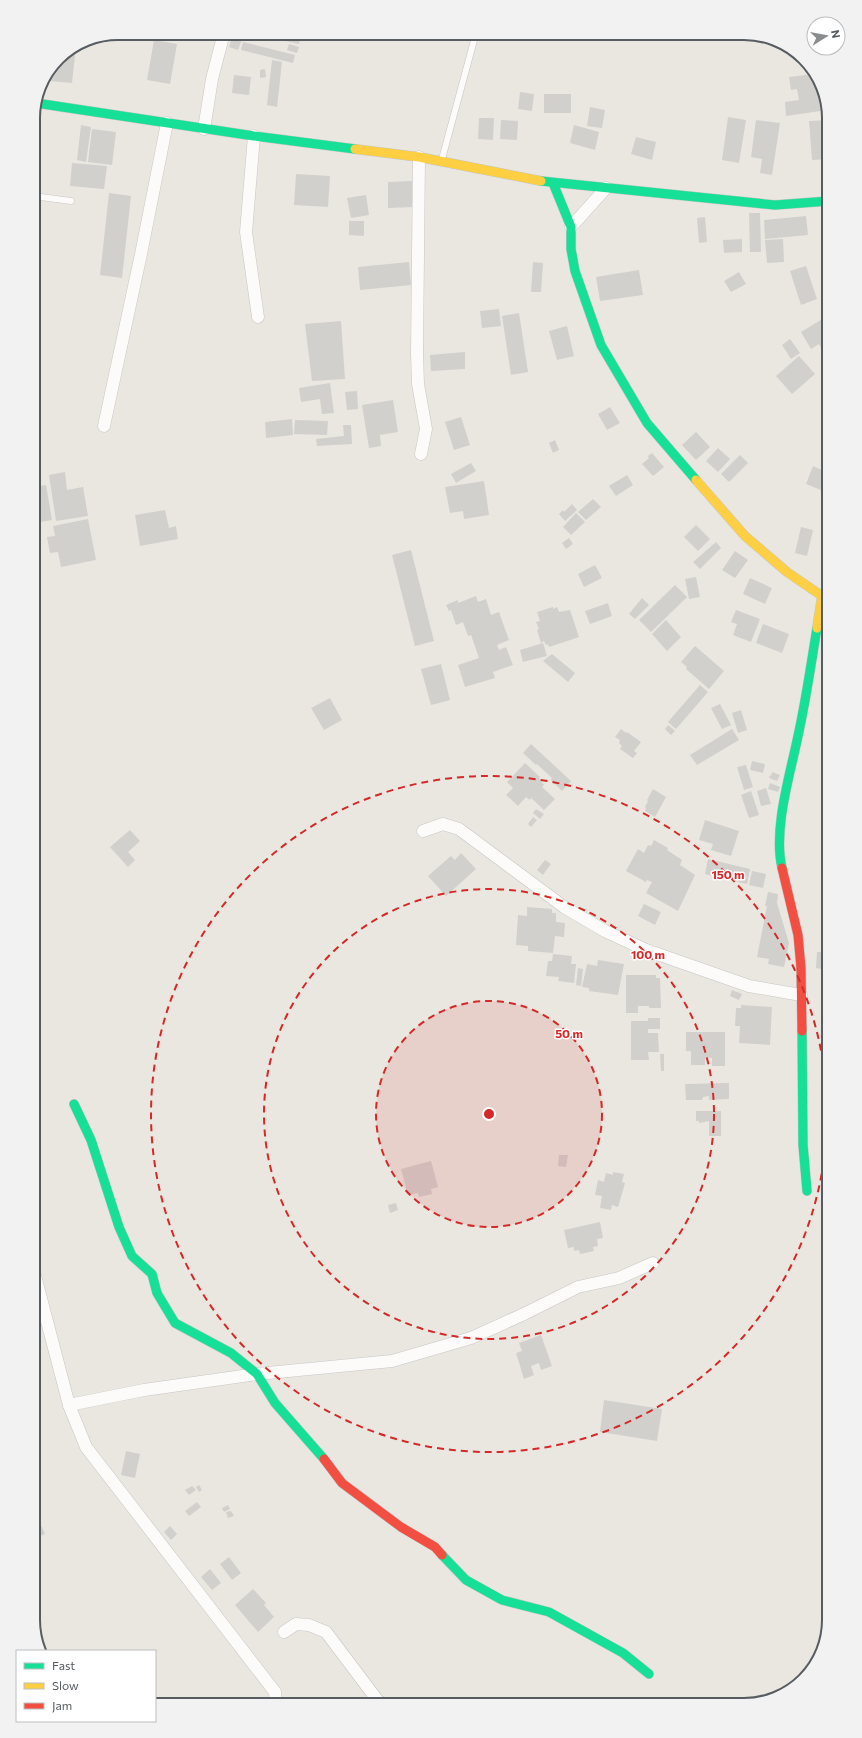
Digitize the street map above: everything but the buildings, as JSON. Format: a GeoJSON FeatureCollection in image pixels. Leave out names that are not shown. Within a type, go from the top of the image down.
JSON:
{"type":"FeatureCollection","features":[{"type":"Feature","properties":{"kind":"street"},"geometry":{"type":"LineString","coordinates":[[204,129],[212,79],[222,40]]}},
{"type":"Feature","properties":{"kind":"street"},"geometry":{"type":"LineString","coordinates":[[42,104],[204,129],[419,158],[553,183],[775,205],[822,202]]}},
{"type":"Feature","properties":{"kind":"street"},"geometry":{"type":"LineString","coordinates":[[104,426],[141,254],[167,123]]}},
{"type":"Feature","properties":{"kind":"street"},"geometry":{"type":"LineString","coordinates":[[254,136],[246,232],[258,317]]}},
{"type":"Feature","properties":{"kind":"street"},"geometry":{"type":"LineString","coordinates":[[419,158],[417,353],[418,384],[426,429],[421,454]]}},
{"type":"Feature","properties":{"kind":"street"},"geometry":{"type":"LineString","coordinates":[[553,183],[571,227],[571,249],[575,271],[601,345],[647,423],[745,536],[787,572],[822,594]]}},
{"type":"Feature","properties":{"kind":"street"},"geometry":{"type":"LineString","coordinates":[[571,227],[606,188]]}},
{"type":"Feature","properties":{"kind":"street"},"geometry":{"type":"LineString","coordinates":[[807,1191],[803,1145],[802,968],[798,935],[781,863],[779,843],[782,816],[822,617]]}},
{"type":"Feature","properties":{"kind":"street"},"geometry":{"type":"LineString","coordinates":[[423,831],[443,824],[459,829],[564,907],[606,931],[646,950],[749,986],[801,995]]}},
{"type":"Feature","properties":{"kind":"street"},"geometry":{"type":"LineString","coordinates":[[74,1104],[91,1140],[119,1227],[132,1256],[152,1274],[157,1293],[175,1323],[231,1353],[257,1374],[276,1403],[319,1452],[342,1483],[401,1527],[435,1547],[466,1580],[502,1600],[549,1612],[623,1653],[649,1674]]}},
{"type":"Feature","properties":{"kind":"street"},"geometry":{"type":"LineString","coordinates":[[69,1405],[144,1390],[257,1374],[392,1361],[471,1338],[578,1288],[619,1278],[653,1263]]}},
{"type":"Feature","properties":{"kind":"street"},"geometry":{"type":"LineString","coordinates":[[40,1295],[69,1405],[86,1447],[275,1692],[275,1698]]}},
{"type":"Feature","properties":{"kind":"street"},"geometry":{"type":"LineString","coordinates":[[284,1632],[296,1624],[309,1625],[326,1632],[376,1698]]}},
{"type":"Feature","properties":{"kind":"lane"},"geometry":{"type":"LineString","coordinates":[[441,162],[474,40]]}},
{"type":"Feature","properties":{"kind":"lane"},"geometry":{"type":"LineString","coordinates":[[40,197],[71,201]]}},
{"type":"Feature","properties":{"kind":"traffic: fast"},"geometry":{"type":"LineString","coordinates":[[42,104],[254,136],[355,149]]}},
{"type":"Feature","properties":{"kind":"traffic: fast"},"geometry":{"type":"LineString","coordinates":[[541,181],[775,205],[822,202]]}},
{"type":"Feature","properties":{"kind":"traffic: fast"},"geometry":{"type":"LineString","coordinates":[[553,183],[571,227],[571,249],[575,271],[601,345],[647,423],[696,480]]}},
{"type":"Feature","properties":{"kind":"traffic: fast"},"geometry":{"type":"LineString","coordinates":[[782,868],[780,853],[781,819],[804,709],[817,628]]}},
{"type":"Feature","properties":{"kind":"traffic: fast"},"geometry":{"type":"LineString","coordinates":[[802,1031],[803,1145],[807,1191]]}},
{"type":"Feature","properties":{"kind":"traffic: fast"},"geometry":{"type":"LineString","coordinates":[[74,1104],[91,1140],[119,1227],[132,1256],[152,1274],[157,1293],[175,1323],[231,1353],[257,1374],[275,1403],[324,1459]]}},
{"type":"Feature","properties":{"kind":"traffic: fast"},"geometry":{"type":"LineString","coordinates":[[442,1555],[466,1580],[502,1600],[549,1612],[623,1653],[649,1674]]}},
{"type":"Feature","properties":{"kind":"traffic: slow"},"geometry":{"type":"LineString","coordinates":[[355,149],[419,157],[541,181]]}},
{"type":"Feature","properties":{"kind":"traffic: slow"},"geometry":{"type":"LineString","coordinates":[[696,480],[745,536],[787,572],[822,596],[817,628]]}},
{"type":"Feature","properties":{"kind":"traffic: jam"},"geometry":{"type":"LineString","coordinates":[[782,868],[798,935],[801,968],[802,1031]]}},
{"type":"Feature","properties":{"kind":"traffic: jam"},"geometry":{"type":"LineString","coordinates":[[324,1459],[342,1483],[401,1527],[435,1547],[442,1555]]}}]}
